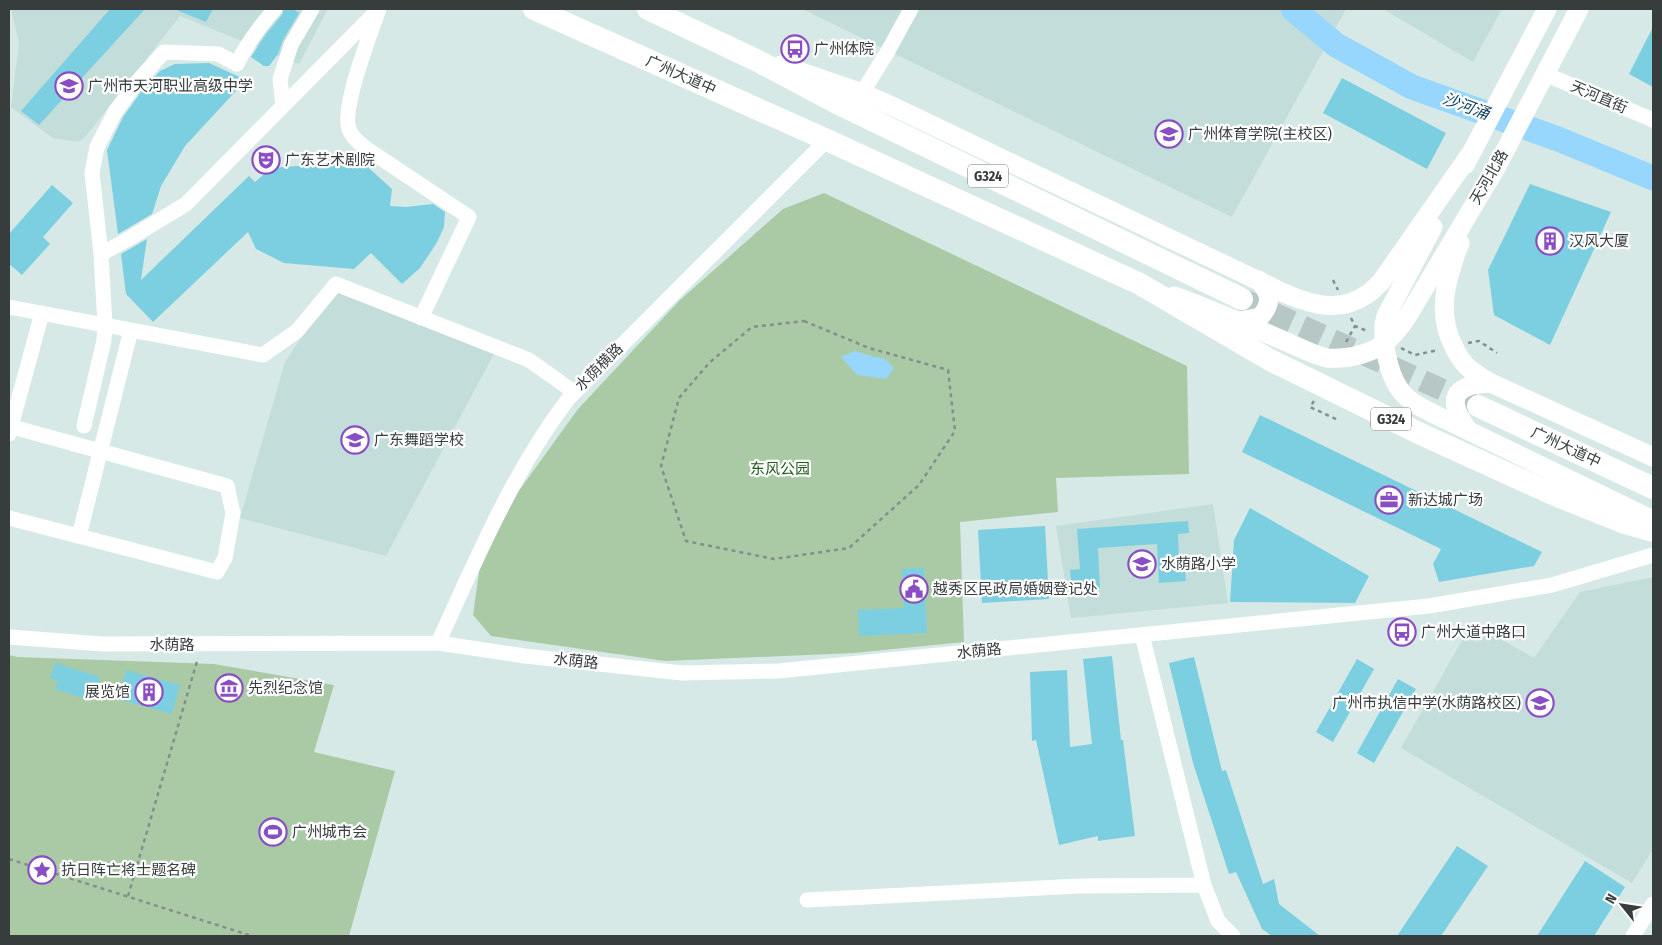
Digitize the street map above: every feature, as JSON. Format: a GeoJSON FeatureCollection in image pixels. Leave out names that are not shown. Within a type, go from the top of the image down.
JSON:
{"type":"FeatureCollection","features":[{"type":"Feature","properties":{"kind":"highway","name":"广州大道中"},"geometry":{"type":"LineString","coordinates":[[534,9],[827,140]]}},
{"type":"Feature","properties":{"kind":"highway","name":"G324"},"geometry":{"type":"LineString","coordinates":[[648,9],[1242,299]]}},
{"type":"Feature","properties":{"kind":"highway","name":"G324"},"geometry":{"type":"LineString","coordinates":[[827,140],[1140,284],[1226,335],[1353,402],[1555,495],[1625,523],[1653,531]]}},
{"type":"Feature","properties":{"kind":"highway","name":"广州大道中"},"geometry":{"type":"LineString","coordinates":[[1478,406],[1653,488]]}},
{"type":"Feature","properties":{"kind":"main road","name":"天河北路"},"geometry":{"type":"LineString","coordinates":[[1386,338],[1386,316],[1547,9]]}},
{"type":"Feature","properties":{"kind":"main road","name":"天河北路"},"geometry":{"type":"LineString","coordinates":[[1386,338],[1410,314],[1496,168],[1579,9]]}},
{"type":"Feature","properties":{"kind":"main road"},"geometry":{"type":"LineString","coordinates":[[735,50],[862,93],[894,107],[1314,305],[1325,306],[1352,301],[1366,296],[1381,282],[1471,154]]}},
{"type":"Feature","properties":{"kind":"main road"},"geometry":{"type":"LineString","coordinates":[[1496,168],[1453,262],[1447,281],[1444,306],[1445,324],[1461,360],[1470,370],[1491,383],[1653,457]]}},
{"type":"Feature","properties":{"kind":"main road"},"geometry":{"type":"LineString","coordinates":[[1239,321],[1260,317],[1269,304],[1270,296],[1259,280]]}},
{"type":"Feature","properties":{"kind":"main road"},"geometry":{"type":"LineString","coordinates":[[1140,284],[1239,321],[1304,350],[1328,358],[1342,358],[1368,353],[1386,338]]}},
{"type":"Feature","properties":{"kind":"main road"},"geometry":{"type":"LineString","coordinates":[[1386,338],[1391,370],[1401,392],[1415,404],[1653,520]]}},
{"type":"Feature","properties":{"kind":"main road"},"geometry":{"type":"LineString","coordinates":[[1468,430],[1457,415],[1456,398],[1460,391],[1467,386],[1476,383],[1491,383]]}},
{"type":"Feature","properties":{"kind":"street"},"geometry":{"type":"LineString","coordinates":[[84,426],[104,340],[105,325],[101,254],[92,173],[96,147],[114,112],[136,83],[164,52],[218,54],[237,64],[244,49],[275,9]]}},
{"type":"Feature","properties":{"kind":"street"},"geometry":{"type":"LineString","coordinates":[[283,106],[280,79],[291,45],[312,9]]}},
{"type":"Feature","properties":{"kind":"street"},"geometry":{"type":"LineString","coordinates":[[101,254],[186,204],[379,9]]}},
{"type":"Feature","properties":{"kind":"street"},"geometry":{"type":"LineString","coordinates":[[379,9],[361,60],[348,114],[349,128],[353,136],[367,149],[469,217],[421,318]]}},
{"type":"Feature","properties":{"kind":"street"},"geometry":{"type":"LineString","coordinates":[[862,93],[911,9]]}},
{"type":"Feature","properties":{"kind":"street","name":"天河直街"},"geometry":{"type":"LineString","coordinates":[[1545,74],[1653,120]]}},
{"type":"Feature","properties":{"kind":"street","name":"水荫横路"},"geometry":{"type":"LineString","coordinates":[[438,643],[483,545],[552,420],[574,392],[827,140]]}},
{"type":"Feature","properties":{"kind":"street"},"geometry":{"type":"LineString","coordinates":[[9,307],[263,355],[297,331],[336,284],[529,360],[574,392]]}},
{"type":"Feature","properties":{"kind":"street"},"geometry":{"type":"LineString","coordinates":[[9,518],[217,572],[225,558],[233,513],[227,486],[100,451],[10,429],[42,313]]}},
{"type":"Feature","properties":{"kind":"street"},"geometry":{"type":"LineString","coordinates":[[79,536],[131,330]]}},
{"type":"Feature","properties":{"kind":"street","name":"水荫路"},"geometry":{"type":"LineString","coordinates":[[9,637],[103,644],[438,643],[525,656],[682,673],[778,671],[1429,606],[1552,585],[1653,555]]}},
{"type":"Feature","properties":{"kind":"street"},"geometry":{"type":"LineString","coordinates":[[1142,635],[1204,885],[1218,920],[1233,936]]}},
{"type":"Feature","properties":{"kind":"street"},"geometry":{"type":"LineString","coordinates":[[807,900],[1080,886],[1204,885]]}},
{"type":"Feature","properties":{"kind":"street"},"geometry":{"type":"LineString","coordinates":[[1633,936],[1653,904]]}},
{"type":"Feature","properties":{"kind":"path"},"geometry":{"type":"LineString","coordinates":[[804,321],[869,348],[948,370],[955,430],[919,485],[850,548],[774,559],[686,541],[661,466],[679,398],[708,363],[752,327],[804,321]]}},
{"type":"Feature","properties":{"kind":"path"},"geometry":{"type":"LineString","coordinates":[[1355,326],[1386,338],[1415,355],[1442,349]]}},
{"type":"Feature","properties":{"kind":"path"},"geometry":{"type":"LineString","coordinates":[[1460,345],[1478,341],[1497,353]]}},
{"type":"Feature","properties":{"kind":"path"},"geometry":{"type":"LineString","coordinates":[[1310,407],[1338,420]]}},
{"type":"Feature","properties":{"kind":"path"},"geometry":{"type":"LineString","coordinates":[[128,896],[202,645]]}},
{"type":"Feature","properties":{"kind":"path"},"geometry":{"type":"LineString","coordinates":[[9,859],[252,936]]}},
{"type":"Feature","properties":{"kind":"shaded area","name":"广州市天河职业高级中学"},"geometry":{"type":"Polygon","coordinates":[[[11,9],[328,9],[299,64],[180,16],[86,136],[78,142],[53,138],[11,107],[19,43],[11,9]]]}},
{"type":"Feature","properties":{"kind":"shaded area","name":"广州体育学院(主校区)"},"geometry":{"type":"Polygon","coordinates":[[[802,9],[1346,9],[1232,217],[802,9]]]}},
{"type":"Feature","properties":{"kind":"shaded area"},"geometry":{"type":"Polygon","coordinates":[[[1383,9],[1502,9],[1473,62],[1383,9]]]}},
{"type":"Feature","properties":{"kind":"shaded area","name":"广东舞蹈学校"},"geometry":{"type":"Polygon","coordinates":[[[333,290],[496,350],[386,556],[240,518],[285,362],[333,290]]]}},
{"type":"Feature","properties":{"kind":"shaded area","name":"水荫路小学"},"geometry":{"type":"Polygon","coordinates":[[[1213,504],[1228,603],[1071,618],[1056,526],[1213,504]]]}},
{"type":"Feature","properties":{"kind":"shaded area","name":"广州市执信中学(水荫路校区)"},"geometry":{"type":"Polygon","coordinates":[[[1653,577],[1653,849],[1632,883],[1401,748],[1472,623],[1534,658],[1580,592],[1653,577]]]}},
{"type":"Feature","properties":{"kind":"green space","name":"东风公园"},"geometry":{"type":"Polygon","coordinates":[[[824,193],[1187,366],[1189,474],[1056,478],[1058,512],[960,522],[964,642],[854,653],[665,661],[491,636],[473,615],[480,565],[518,492],[578,409],[680,300],[783,209],[824,193]]]}},
{"type":"Feature","properties":{"kind":"green space"},"geometry":{"type":"Polygon","coordinates":[[[9,655],[17,657],[214,664],[334,685],[314,752],[395,771],[349,936],[9,936],[9,655]]]}},
{"type":"Feature","properties":{"kind":"water"},"geometry":{"type":"Polygon","coordinates":[[[855,351],[884,358],[894,368],[886,379],[857,375],[841,357],[855,351]]]}},
{"type":"Feature","properties":{"kind":"building"},"geometry":{"type":"Polygon","coordinates":[[[110,9],[145,9],[39,125],[21,111],[110,9]]]}},
{"type":"Feature","properties":{"kind":"building"},"geometry":{"type":"Polygon","coordinates":[[[174,9],[213,9],[206,22],[174,9]]]}},
{"type":"Feature","properties":{"kind":"building"},"geometry":{"type":"Polygon","coordinates":[[[284,9],[293,9],[299,13],[283,40],[278,54],[269,66],[264,66],[251,57],[266,34],[282,15],[284,9]]]}},
{"type":"Feature","properties":{"kind":"building"},"geometry":{"type":"Polygon","coordinates":[[[1653,27],[1653,87],[1629,74],[1653,27]]]}},
{"type":"Feature","properties":{"kind":"building"},"geometry":{"type":"Polygon","coordinates":[[[209,63],[246,80],[185,146],[161,186],[152,214],[118,234],[107,150],[123,117],[143,89],[160,71],[175,64],[209,63]]]}},
{"type":"Feature","properties":{"kind":"building"},"geometry":{"type":"Polygon","coordinates":[[[1342,78],[1446,133],[1427,169],[1323,113],[1342,78]]]}},
{"type":"Feature","properties":{"kind":"building"},"geometry":{"type":"Polygon","coordinates":[[[361,161],[392,189],[390,206],[406,207],[433,204],[445,212],[444,227],[436,244],[420,268],[402,284],[371,253],[354,269],[284,263],[256,249],[248,232],[153,322],[126,294],[121,254],[147,239],[141,280],[249,176],[255,182],[271,168],[361,161]]]}},
{"type":"Feature","properties":{"kind":"building","name":"汉风大厦"},"geometry":{"type":"Polygon","coordinates":[[[1530,184],[1611,212],[1550,345],[1494,315],[1488,270],[1530,184]]]}},
{"type":"Feature","properties":{"kind":"building"},"geometry":{"type":"Polygon","coordinates":[[[52,185],[73,203],[43,237],[50,244],[22,275],[9,264],[9,234],[52,185]]]}},
{"type":"Feature","properties":{"kind":"building","name":"新达城广场"},"geometry":{"type":"Polygon","coordinates":[[[1260,415],[1542,552],[1534,566],[1439,582],[1433,564],[1441,549],[1242,452],[1260,415]]]}},
{"type":"Feature","properties":{"kind":"building"},"geometry":{"type":"Polygon","coordinates":[[[1250,508],[1369,576],[1355,603],[1230,602],[1234,540],[1250,508]]]}},
{"type":"Feature","properties":{"kind":"building"},"geometry":{"type":"Polygon","coordinates":[[[1188,521],[1189,533],[1178,534],[1179,562],[1184,561],[1186,581],[1159,583],[1157,544],[1098,548],[1100,588],[1072,591],[1070,570],[1080,569],[1077,529],[1188,521]]]}},
{"type":"Feature","properties":{"kind":"building"},"geometry":{"type":"Polygon","coordinates":[[[1045,526],[1049,599],[982,603],[978,530],[1045,526]]]}},
{"type":"Feature","properties":{"kind":"building","name":"越秀区民政局婚姻登记处"},"geometry":{"type":"Polygon","coordinates":[[[924,568],[927,633],[859,636],[858,610],[904,608],[902,569],[924,568]]]}},
{"type":"Feature","properties":{"kind":"building"},"geometry":{"type":"Polygon","coordinates":[[[1112,656],[1121,740],[1123,740],[1135,836],[1098,841],[1098,836],[1059,845],[1036,740],[1032,741],[1030,672],[1067,670],[1070,747],[1092,744],[1083,659],[1112,656]]]}},
{"type":"Feature","properties":{"kind":"building"},"geometry":{"type":"Polygon","coordinates":[[[1194,657],[1222,771],[1226,770],[1263,884],[1274,879],[1279,904],[1320,936],[1272,936],[1262,929],[1236,872],[1229,874],[1193,763],[1169,663],[1194,657]]]}},
{"type":"Feature","properties":{"kind":"building"},"geometry":{"type":"Polygon","coordinates":[[[1357,659],[1374,669],[1333,742],[1316,732],[1357,659]]]}},
{"type":"Feature","properties":{"kind":"building"},"geometry":{"type":"Polygon","coordinates":[[[55,663],[100,677],[96,690],[89,690],[86,699],[55,689],[58,681],[50,678],[55,663]]]}},
{"type":"Feature","properties":{"kind":"building","name":"展览馆"},"geometry":{"type":"Polygon","coordinates":[[[126,670],[180,685],[172,714],[118,699],[126,670]]]}},
{"type":"Feature","properties":{"kind":"building"},"geometry":{"type":"Polygon","coordinates":[[[1398,679],[1416,689],[1374,763],[1357,753],[1398,679]]]}},
{"type":"Feature","properties":{"kind":"building"},"geometry":{"type":"Polygon","coordinates":[[[1457,846],[1488,866],[1441,936],[1397,936],[1457,846]]]}},
{"type":"Feature","properties":{"kind":"building"},"geometry":{"type":"Polygon","coordinates":[[[1585,861],[1625,887],[1594,936],[1537,936],[1585,861]]]}},
{"type":"Feature","properties":{"kind":"waterway","name":"沙河涌"},"geometry":{"type":"LineString","coordinates":[[1293,9],[1336,45],[1412,87],[1558,139],[1653,178]]}},
{"type":"Feature","properties":{"kind":"tunnel"},"geometry":{"type":"LineString","coordinates":[[1242,299],[1478,406]]}},
{"type":"Feature","properties":{"kind":"place","name":"广州体院"},"geometry":{"type":"Point","coordinates":[795,49]}},
{"type":"Feature","properties":{"kind":"place","name":"广州市天河职业高级中学"},"geometry":{"type":"Point","coordinates":[69,86]}},
{"type":"Feature","properties":{"kind":"place","name":"广州体育学院(主校区)"},"geometry":{"type":"Point","coordinates":[1169,134]}},
{"type":"Feature","properties":{"kind":"place","name":"广东艺术剧院"},"geometry":{"type":"Point","coordinates":[266,160]}},
{"type":"Feature","properties":{"kind":"place","name":"汉风大厦"},"geometry":{"type":"Point","coordinates":[1550,241]}},
{"type":"Feature","properties":{"kind":"place","name":"广东舞蹈学校"},"geometry":{"type":"Point","coordinates":[355,440]}},
{"type":"Feature","properties":{"kind":"place","name":"新达城广场"},"geometry":{"type":"Point","coordinates":[1389,500]}},
{"type":"Feature","properties":{"kind":"place","name":"水荫路小学"},"geometry":{"type":"Point","coordinates":[1142,564]}},
{"type":"Feature","properties":{"kind":"place","name":"越秀区民政局婚姻登记处"},"geometry":{"type":"Point","coordinates":[914,589]}},
{"type":"Feature","properties":{"kind":"place","name":"广州大道中路口"},"geometry":{"type":"Point","coordinates":[1402,632]}},
{"type":"Feature","properties":{"kind":"place","name":"先烈纪念馆"},"geometry":{"type":"Point","coordinates":[229,688]}},
{"type":"Feature","properties":{"kind":"place","name":"展览馆"},"geometry":{"type":"Point","coordinates":[149,692]}},
{"type":"Feature","properties":{"kind":"place","name":"广州市执信中学(水荫路校区)"},"geometry":{"type":"Point","coordinates":[1540,703]}},
{"type":"Feature","properties":{"kind":"place","name":"广州城市会"},"geometry":{"type":"Point","coordinates":[273,832]}},
{"type":"Feature","properties":{"kind":"place","name":"抗日阵亡将士题名碑"},"geometry":{"type":"Point","coordinates":[42,870]}}]}
